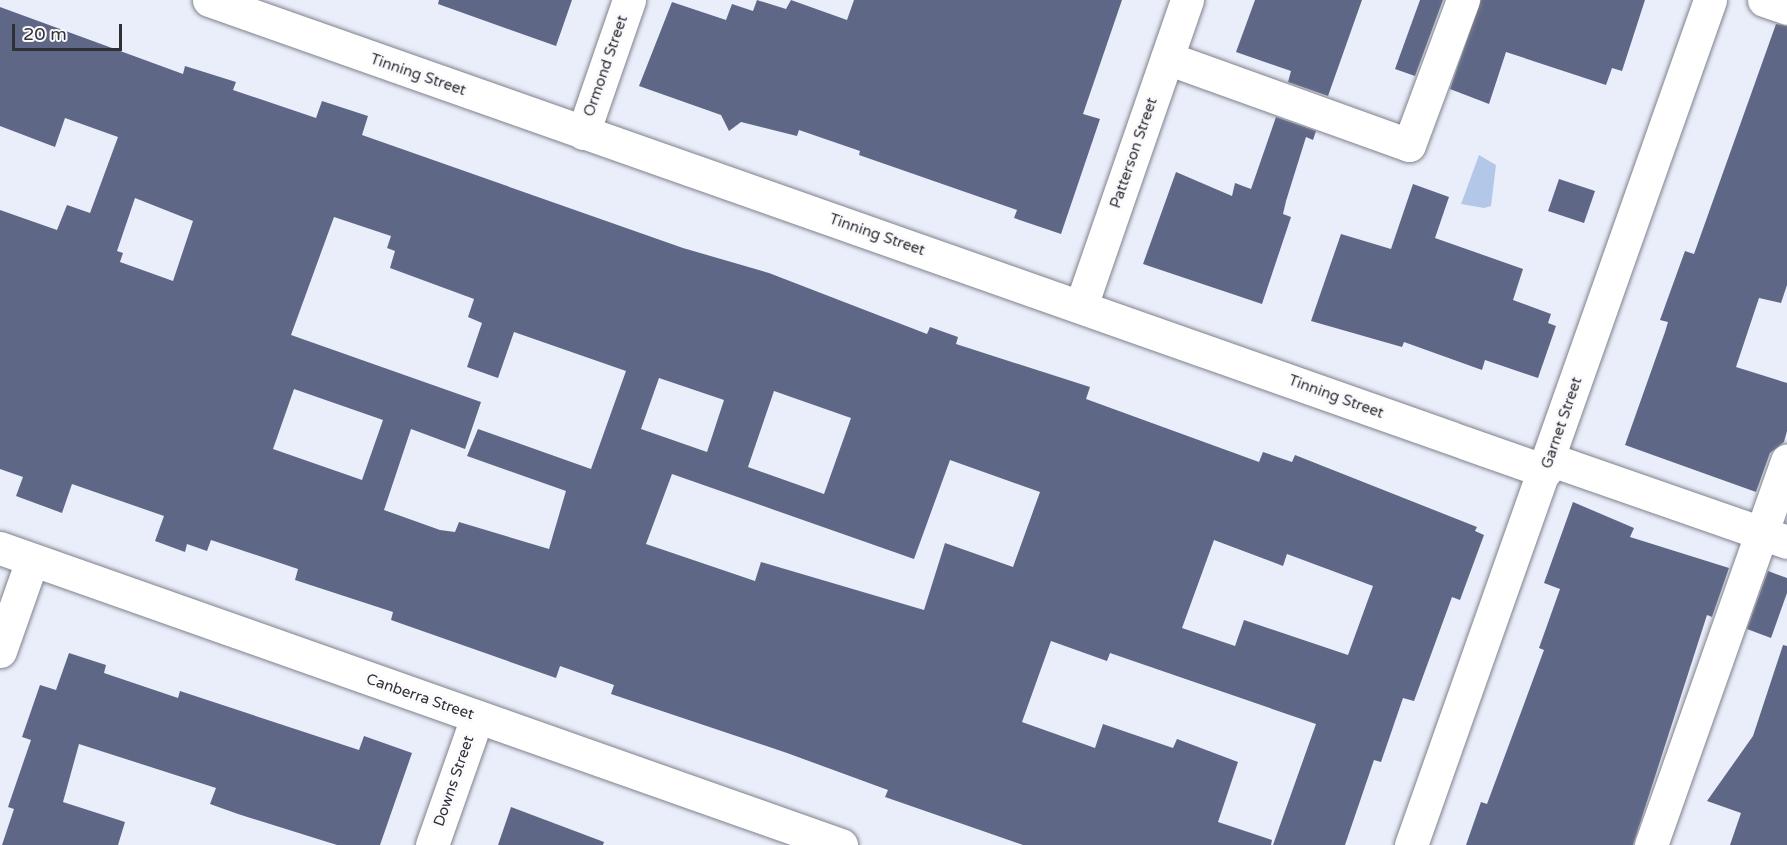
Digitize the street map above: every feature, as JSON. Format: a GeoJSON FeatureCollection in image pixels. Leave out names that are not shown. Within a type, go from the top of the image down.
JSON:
{"type":"FeatureCollection","features":[{"type":"Feature","properties":{"kind":"street","name":"Tinning Street"},"geometry":{"type":"LineString","coordinates":[[209,0],[1081,306],[1547,465],[1774,538]]}},
{"type":"Feature","properties":{"kind":"street","name":"Ormond Street"},"geometry":{"type":"LineString","coordinates":[[583,133],[629,0]]}},
{"type":"Feature","properties":{"kind":"street","name":"Patterson Street"},"geometry":{"type":"LineString","coordinates":[[1081,306],[1187,0]]}},
{"type":"Feature","properties":{"kind":"street"},"geometry":{"type":"LineString","coordinates":[[1167,58],[1409,144],[1463,0]]}},
{"type":"Feature","properties":{"kind":"street","name":"Garnet Street"},"geometry":{"type":"LineString","coordinates":[[1411,845],[1710,0]]}},
{"type":"Feature","properties":{"kind":"street"},"geometry":{"type":"LineString","coordinates":[[1764,0],[1787,8]]}},
{"type":"Feature","properties":{"kind":"street"},"geometry":{"type":"LineString","coordinates":[[1651,845],[1774,538],[1787,460]]}},
{"type":"Feature","properties":{"kind":"street","name":"Canberra Street"},"geometry":{"type":"LineString","coordinates":[[0,548],[841,845]]}},
{"type":"Feature","properties":{"kind":"street"},"geometry":{"type":"LineString","coordinates":[[0,651],[32,560]]}},
{"type":"Feature","properties":{"kind":"street","name":"Downs Street"},"geometry":{"type":"LineString","coordinates":[[432,845],[477,717]]}},
{"type":"Feature","properties":{"kind":"water"},"geometry":{"type":"Polygon","coordinates":[[[1479,155],[1496,165],[1491,206],[1484,208],[1461,204],[1479,155]]]}},
{"type":"Feature","properties":{"kind":"building"},"geometry":{"type":"Polygon","coordinates":[[[439,0],[572,0],[556,46],[438,4],[439,0]]]}},
{"type":"Feature","properties":{"kind":"building"},"geometry":{"type":"Polygon","coordinates":[[[757,0],[786,9],[791,0],[847,20],[854,0],[1122,0],[1083,114],[1100,119],[1061,234],[1014,218],[1017,210],[859,155],[860,151],[799,130],[797,136],[741,122],[729,131],[721,115],[639,86],[672,2],[726,20],[732,4],[753,11],[757,0]]]}},
{"type":"Feature","properties":{"kind":"building"},"geometry":{"type":"Polygon","coordinates":[[[1255,0],[1362,0],[1328,96],[1288,82],[1291,71],[1236,52],[1255,0]]]}},
{"type":"Feature","properties":{"kind":"building"},"geometry":{"type":"Polygon","coordinates":[[[1420,0],[1443,0],[1415,76],[1395,69],[1420,0]]]}},
{"type":"Feature","properties":{"kind":"building"},"geometry":{"type":"Polygon","coordinates":[[[1481,0],[1645,0],[1622,71],[1612,68],[1606,85],[1506,52],[1489,104],[1450,89],[1481,0]]]}},
{"type":"Feature","properties":{"kind":"building"},"geometry":{"type":"Polygon","coordinates":[[[0,7],[183,74],[185,66],[236,82],[233,90],[316,118],[322,101],[368,116],[362,135],[683,248],[769,273],[927,334],[930,327],[958,337],[956,344],[1090,387],[1086,399],[1259,462],[1263,452],[1292,462],[1295,455],[1477,527],[1475,531],[1484,535],[1460,600],[1452,597],[1414,701],[1403,698],[1381,762],[1374,760],[1345,845],[1273,845],[1316,724],[1110,653],[1107,661],[1051,641],[1022,722],[1095,748],[1103,724],[1173,748],[1177,739],[1238,762],[1218,822],[1272,840],[1271,845],[1023,845],[885,797],[888,790],[787,753],[611,694],[614,685],[560,666],[556,678],[391,620],[393,612],[295,580],[298,569],[211,540],[207,551],[187,544],[185,552],[155,541],[164,516],[72,484],[62,513],[16,496],[23,477],[0,469],[0,210],[57,230],[67,205],[90,213],[118,137],[65,118],[55,147],[0,126],[0,7]],[[135,198],[117,251],[123,253],[120,262],[173,281],[193,221],[135,198]],[[334,217],[291,335],[481,402],[465,449],[411,429],[384,510],[440,530],[455,532],[459,522],[549,549],[566,491],[467,456],[478,429],[591,469],[626,371],[514,332],[498,378],[467,367],[482,323],[468,317],[474,299],[390,268],[395,251],[387,248],[391,236],[334,217]],[[659,378],[641,429],[707,452],[724,400],[659,378]],[[294,389],[273,449],[362,480],[383,420],[294,389]],[[774,391],[748,467],[824,494],[851,418],[774,391]],[[950,460],[914,559],[672,474],[646,544],[755,581],[761,562],[924,610],[945,543],[1013,567],[1040,492],[950,460]],[[1214,540],[1182,628],[1235,646],[1244,620],[1348,655],[1373,586],[1287,554],[1283,566],[1214,540]]]}},
{"type":"Feature","properties":{"kind":"building"},"geometry":{"type":"Polygon","coordinates":[[[1776,24],[1787,26],[1787,285],[1781,303],[1759,298],[1736,367],[1787,383],[1787,431],[1784,442],[1770,453],[1756,492],[1625,445],[1668,322],[1660,320],[1685,251],[1694,254],[1776,24]]]}},
{"type":"Feature","properties":{"kind":"building"},"geometry":{"type":"Polygon","coordinates":[[[1276,117],[1316,131],[1313,140],[1306,137],[1286,201],[1283,214],[1291,217],[1262,304],[1143,264],[1176,172],[1232,196],[1235,183],[1251,189],[1276,117]]]}},
{"type":"Feature","properties":{"kind":"building"},"geometry":{"type":"Polygon","coordinates":[[[1559,179],[1595,191],[1584,223],[1548,211],[1559,179]]]}},
{"type":"Feature","properties":{"kind":"building"},"geometry":{"type":"Polygon","coordinates":[[[1413,184],[1449,197],[1435,238],[1523,269],[1513,300],[1551,314],[1548,323],[1556,326],[1538,378],[1485,360],[1482,370],[1404,342],[1402,347],[1311,321],[1341,234],[1391,249],[1413,184]]]}},
{"type":"Feature","properties":{"kind":"building"},"geometry":{"type":"Polygon","coordinates":[[[1573,502],[1634,528],[1630,537],[1729,568],[1712,617],[1707,615],[1633,845],[1466,845],[1481,802],[1487,804],[1544,650],[1539,648],[1560,589],[1544,583],[1573,502]]]}},
{"type":"Feature","properties":{"kind":"building"},"geometry":{"type":"Polygon","coordinates":[[[1768,571],[1787,578],[1787,593],[1771,638],[1747,629],[1768,571]]]}},
{"type":"Feature","properties":{"kind":"building"},"geometry":{"type":"Polygon","coordinates":[[[1783,645],[1787,646],[1787,845],[1730,845],[1741,813],[1707,801],[1753,736],[1783,645]]]}},
{"type":"Feature","properties":{"kind":"building"},"geometry":{"type":"Polygon","coordinates":[[[69,653],[106,665],[104,673],[178,698],[180,691],[359,750],[364,736],[412,753],[380,845],[337,845],[238,814],[210,804],[216,788],[79,744],[63,802],[125,822],[118,845],[2,845],[14,809],[8,807],[31,740],[22,737],[40,685],[56,690],[69,653]]]}},
{"type":"Feature","properties":{"kind":"building"},"geometry":{"type":"Polygon","coordinates":[[[511,807],[604,842],[603,845],[498,845],[511,807]]]}}]}
